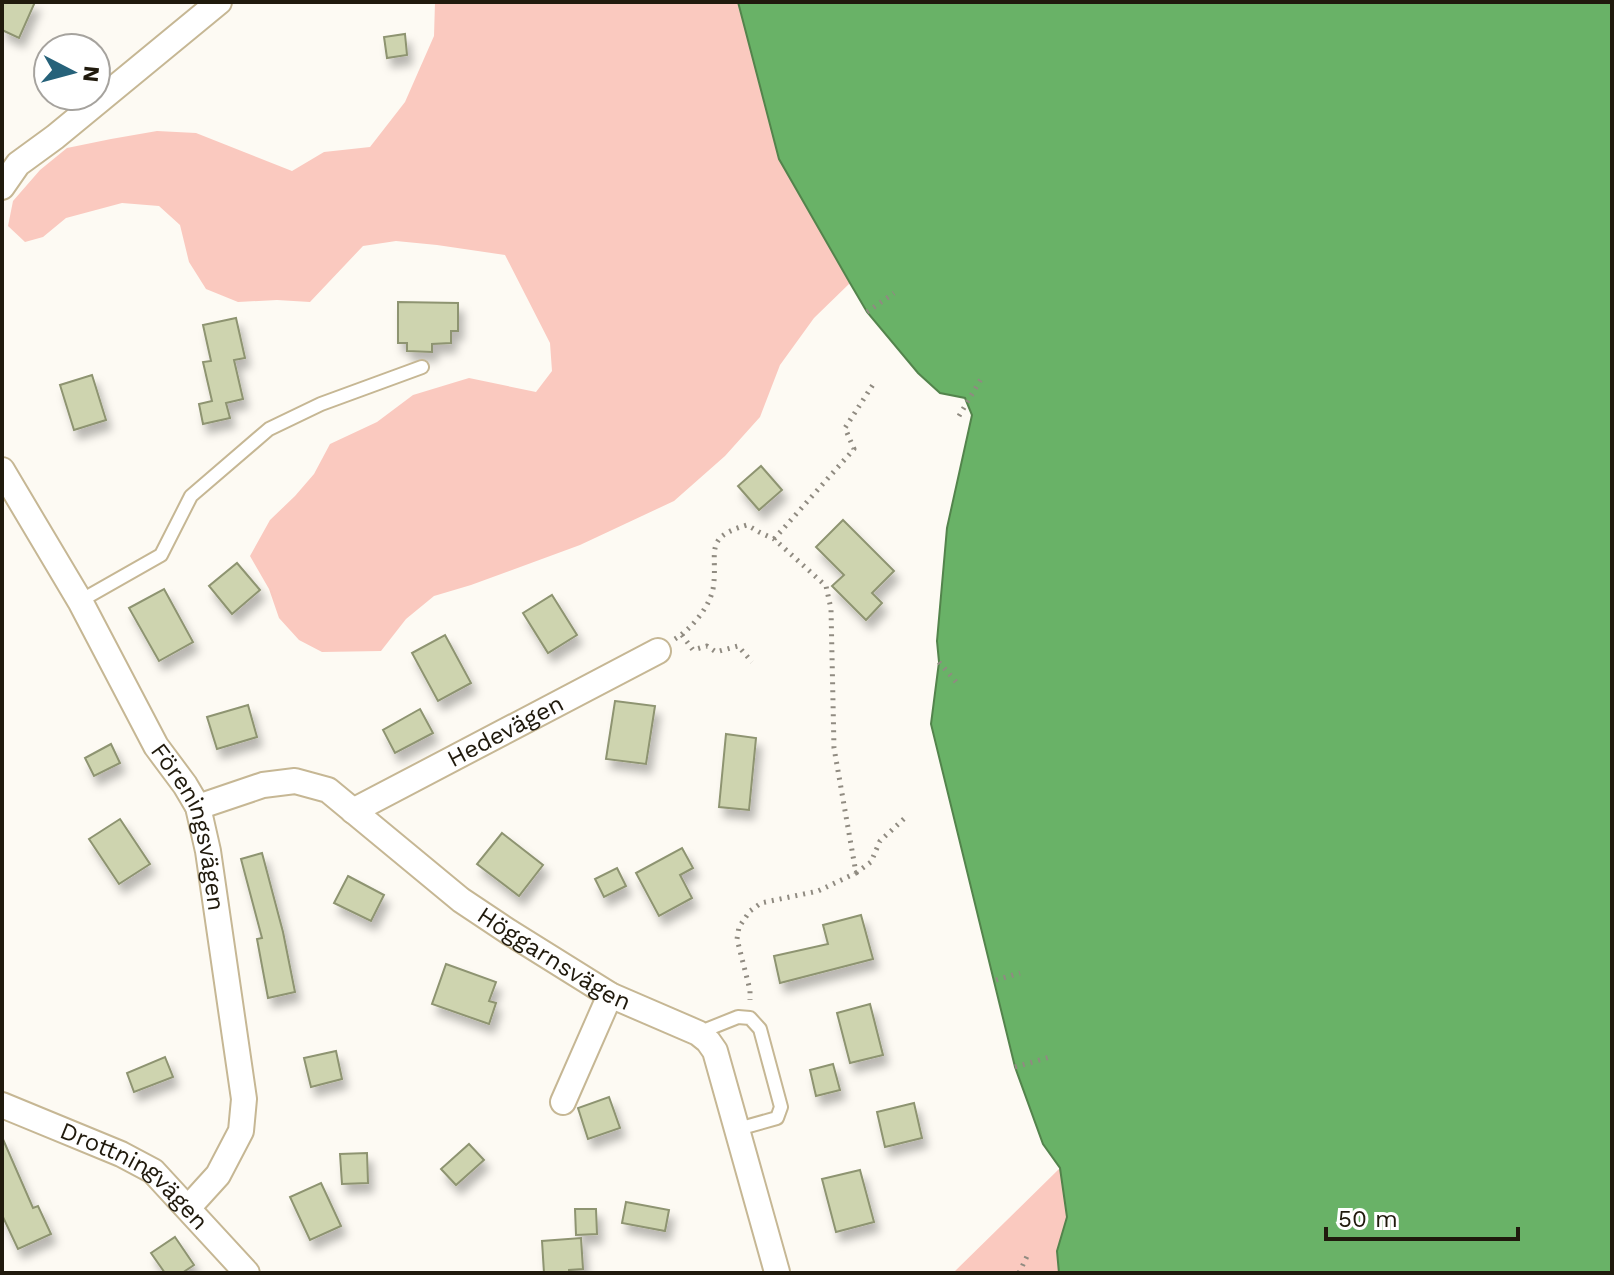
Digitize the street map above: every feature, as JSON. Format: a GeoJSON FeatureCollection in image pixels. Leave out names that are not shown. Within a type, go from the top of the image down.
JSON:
{"type":"FeatureCollection","features":[{"type":"Feature","properties":{"kind":"street"},"geometry":{"type":"LineString","coordinates":[[2,187],[18,164],[219,2]]}},
{"type":"Feature","properties":{"kind":"street","name":"Föreningsvägen"},"geometry":{"type":"LineString","coordinates":[[2,470],[80,601],[156,746],[198,807],[208,851],[244,1099],[241,1131],[218,1175],[188,1208]]}},
{"type":"Feature","properties":{"kind":"street","name":"Hedevägen"},"geometry":{"type":"LineString","coordinates":[[353,811],[658,651]]}},
{"type":"Feature","properties":{"kind":"street","name":"Höggarnsvägen"},"geometry":{"type":"LineString","coordinates":[[198,807],[263,785],[295,781],[328,790],[461,900],[610,995],[698,1033]]}},
{"type":"Feature","properties":{"kind":"street"},"geometry":{"type":"LineString","coordinates":[[563,1102],[610,995]]}},
{"type":"Feature","properties":{"kind":"street"},"geometry":{"type":"LineString","coordinates":[[698,1033],[715,1051],[777,1272]]}},
{"type":"Feature","properties":{"kind":"street","name":"Drottningvägen"},"geometry":{"type":"LineString","coordinates":[[2,1105],[132,1159],[153,1171],[247,1273]]}},
{"type":"Feature","properties":{"kind":"lane"},"geometry":{"type":"LineString","coordinates":[[80,601],[161,555],[191,496],[269,429],[321,404],[422,367]]}},
{"type":"Feature","properties":{"kind":"lane"},"geometry":{"type":"LineString","coordinates":[[698,1033],[738,1017],[750,1018],[760,1029],[781,1107],[777,1118],[738,1129]]}},
{"type":"Feature","properties":{"kind":"path"},"geometry":{"type":"LineString","coordinates":[[867,312],[894,293]]}},
{"type":"Feature","properties":{"kind":"path"},"geometry":{"type":"LineString","coordinates":[[959,416],[981,379]]}},
{"type":"Feature","properties":{"kind":"path"},"geometry":{"type":"LineString","coordinates":[[774,539],[854,449],[845,428],[874,383]]}},
{"type":"Feature","properties":{"kind":"path"},"geometry":{"type":"LineString","coordinates":[[658,651],[682,635],[709,601],[716,543],[725,533],[747,525],[774,539],[826,586],[831,609],[834,748],[856,873]]}},
{"type":"Feature","properties":{"kind":"path"},"geometry":{"type":"LineString","coordinates":[[682,635],[693,650],[707,646],[716,652],[738,646],[752,662]]}},
{"type":"Feature","properties":{"kind":"path"},"geometry":{"type":"LineString","coordinates":[[939,662],[956,682]]}},
{"type":"Feature","properties":{"kind":"path"},"geometry":{"type":"LineString","coordinates":[[750,1018],[750,990],[737,939],[739,927],[750,911],[761,903],[818,891],[856,873],[871,862],[880,841],[908,815]]}},
{"type":"Feature","properties":{"kind":"path"},"geometry":{"type":"LineString","coordinates":[[996,980],[1020,973]]}},
{"type":"Feature","properties":{"kind":"path"},"geometry":{"type":"LineString","coordinates":[[1015,1067],[1050,1057]]}},
{"type":"Feature","properties":{"kind":"path"},"geometry":{"type":"LineString","coordinates":[[1019,1273],[1029,1252]]}},
{"type":"Feature","properties":{"kind":"shaded area"},"geometry":{"type":"Polygon","coordinates":[[[435,2],[738,2],[779,159],[850,283],[814,318],[780,365],[760,417],[725,456],[674,501],[580,545],[434,596],[406,619],[381,651],[322,652],[299,640],[279,618],[269,589],[250,556],[270,520],[314,474],[330,444],[377,422],[413,395],[469,378],[536,392],[552,371],[550,343],[505,255],[396,241],[363,246],[310,302],[238,302],[206,289],[189,262],[180,225],[159,206],[122,203],[66,218],[43,237],[25,242],[8,226],[13,201],[40,170],[67,148],[157,131],[196,133],[292,171],[324,152],[370,147],[405,102],[434,36],[435,2]]]}},
{"type":"Feature","properties":{"kind":"shaded area"},"geometry":{"type":"Polygon","coordinates":[[[738,2],[1612,2],[1612,1273],[1059,1273],[1057,1251],[1067,1217],[1060,1168],[1043,1144],[1015,1067],[931,724],[939,662],[937,641],[947,528],[972,415],[965,398],[940,393],[918,373],[867,312],[779,159],[738,2]]]}},
{"type":"Feature","properties":{"kind":"shaded area"},"geometry":{"type":"Polygon","coordinates":[[[1060,1168],[1067,1217],[1058,1251],[1059,1273],[953,1273],[1060,1168]]]}},
{"type":"Feature","properties":{"kind":"building"},"geometry":{"type":"Polygon","coordinates":[[[2,2],[35,2],[19,38],[2,30],[2,2]]]}},
{"type":"Feature","properties":{"kind":"building"},"geometry":{"type":"Polygon","coordinates":[[[405,34],[407,55],[387,58],[384,37],[405,34]]]}},
{"type":"Feature","properties":{"kind":"building"},"geometry":{"type":"Polygon","coordinates":[[[398,302],[458,303],[458,331],[451,331],[451,343],[432,344],[432,352],[407,351],[407,343],[398,343],[398,302]]]}},
{"type":"Feature","properties":{"kind":"building"},"geometry":{"type":"Polygon","coordinates":[[[236,318],[245,358],[234,360],[243,399],[226,403],[230,418],[203,424],[199,404],[212,401],[203,362],[211,361],[203,325],[236,318]]]}},
{"type":"Feature","properties":{"kind":"building"},"geometry":{"type":"Polygon","coordinates":[[[92,375],[106,420],[74,430],[60,385],[92,375]]]}},
{"type":"Feature","properties":{"kind":"building"},"geometry":{"type":"Polygon","coordinates":[[[761,466],[782,490],[759,510],[738,486],[761,466]]]}},
{"type":"Feature","properties":{"kind":"building"},"geometry":{"type":"Polygon","coordinates":[[[843,520],[894,571],[872,593],[882,603],[866,620],[832,586],[844,575],[816,547],[843,520]]]}},
{"type":"Feature","properties":{"kind":"building"},"geometry":{"type":"Polygon","coordinates":[[[237,563],[260,590],[232,614],[209,586],[237,563]]]}},
{"type":"Feature","properties":{"kind":"building"},"geometry":{"type":"Polygon","coordinates":[[[164,589],[193,642],[159,661],[129,608],[164,589]]]}},
{"type":"Feature","properties":{"kind":"building"},"geometry":{"type":"Polygon","coordinates":[[[552,595],[577,635],[548,653],[523,613],[552,595]]]}},
{"type":"Feature","properties":{"kind":"building"},"geometry":{"type":"Polygon","coordinates":[[[445,635],[471,683],[438,701],[412,653],[445,635]]]}},
{"type":"Feature","properties":{"kind":"building"},"geometry":{"type":"Polygon","coordinates":[[[615,701],[655,706],[646,764],[606,759],[615,701]]]}},
{"type":"Feature","properties":{"kind":"building"},"geometry":{"type":"Polygon","coordinates":[[[248,705],[257,737],[217,749],[207,717],[248,705]]]}},
{"type":"Feature","properties":{"kind":"building"},"geometry":{"type":"Polygon","coordinates":[[[420,709],[433,733],[395,753],[383,730],[420,709]]]}},
{"type":"Feature","properties":{"kind":"building"},"geometry":{"type":"Polygon","coordinates":[[[726,734],[756,738],[749,810],[719,807],[726,734]]]}},
{"type":"Feature","properties":{"kind":"building"},"geometry":{"type":"Polygon","coordinates":[[[111,744],[120,763],[94,776],[85,758],[111,744]]]}},
{"type":"Feature","properties":{"kind":"building"},"geometry":{"type":"Polygon","coordinates":[[[120,819],[150,864],[119,884],[89,839],[120,819]]]}},
{"type":"Feature","properties":{"kind":"building"},"geometry":{"type":"Polygon","coordinates":[[[502,833],[543,865],[519,896],[477,864],[502,833]]]}},
{"type":"Feature","properties":{"kind":"building"},"geometry":{"type":"Polygon","coordinates":[[[682,848],[693,868],[680,875],[692,898],[659,916],[636,873],[682,848]]]}},
{"type":"Feature","properties":{"kind":"building"},"geometry":{"type":"Polygon","coordinates":[[[262,853],[295,992],[268,998],[257,939],[262,938],[241,859],[262,853]]]}},
{"type":"Feature","properties":{"kind":"building"},"geometry":{"type":"Polygon","coordinates":[[[617,868],[626,886],[604,897],[595,879],[617,868]]]}},
{"type":"Feature","properties":{"kind":"building"},"geometry":{"type":"Polygon","coordinates":[[[348,876],[384,895],[371,921],[334,903],[348,876]]]}},
{"type":"Feature","properties":{"kind":"building"},"geometry":{"type":"Polygon","coordinates":[[[861,915],[873,959],[780,983],[774,956],[828,944],[823,925],[861,915]]]}},
{"type":"Feature","properties":{"kind":"building"},"geometry":{"type":"Polygon","coordinates":[[[446,964],[496,982],[489,1001],[496,1003],[489,1024],[432,1004],[446,964]]]}},
{"type":"Feature","properties":{"kind":"building"},"geometry":{"type":"Polygon","coordinates":[[[870,1004],[883,1055],[850,1063],[837,1013],[870,1004]]]}},
{"type":"Feature","properties":{"kind":"building"},"geometry":{"type":"Polygon","coordinates":[[[336,1051],[342,1079],[311,1087],[304,1058],[336,1051]]]}},
{"type":"Feature","properties":{"kind":"building"},"geometry":{"type":"Polygon","coordinates":[[[165,1057],[173,1077],[134,1092],[127,1073],[165,1057]]]}},
{"type":"Feature","properties":{"kind":"building"},"geometry":{"type":"Polygon","coordinates":[[[833,1064],[840,1090],[816,1096],[810,1070],[833,1064]]]}},
{"type":"Feature","properties":{"kind":"building"},"geometry":{"type":"Polygon","coordinates":[[[609,1097],[620,1128],[588,1139],[578,1108],[609,1097]]]}},
{"type":"Feature","properties":{"kind":"building"},"geometry":{"type":"Polygon","coordinates":[[[914,1103],[922,1138],[885,1147],[877,1112],[914,1103]]]}},
{"type":"Feature","properties":{"kind":"building"},"geometry":{"type":"Polygon","coordinates":[[[2,1137],[33,1208],[38,1206],[51,1234],[18,1249],[2,1215],[2,1137]]]}},
{"type":"Feature","properties":{"kind":"building"},"geometry":{"type":"Polygon","coordinates":[[[469,1144],[484,1160],[456,1185],[441,1169],[469,1144]]]}},
{"type":"Feature","properties":{"kind":"building"},"geometry":{"type":"Polygon","coordinates":[[[367,1153],[368,1183],[342,1184],[340,1154],[367,1153]]]}},
{"type":"Feature","properties":{"kind":"building"},"geometry":{"type":"Polygon","coordinates":[[[860,1170],[874,1222],[836,1232],[822,1179],[860,1170]]]}},
{"type":"Feature","properties":{"kind":"building"},"geometry":{"type":"Polygon","coordinates":[[[321,1183],[341,1226],[310,1240],[290,1197],[321,1183]]]}},
{"type":"Feature","properties":{"kind":"building"},"geometry":{"type":"Polygon","coordinates":[[[626,1202],[669,1210],[665,1231],[622,1223],[626,1202]]]}},
{"type":"Feature","properties":{"kind":"building"},"geometry":{"type":"Polygon","coordinates":[[[575,1209],[596,1209],[597,1234],[576,1235],[575,1209]]]}},
{"type":"Feature","properties":{"kind":"building"},"geometry":{"type":"Polygon","coordinates":[[[175,1237],[194,1265],[182,1273],[165,1273],[151,1253],[175,1237]]]}},
{"type":"Feature","properties":{"kind":"building"},"geometry":{"type":"Polygon","coordinates":[[[581,1238],[583,1269],[569,1270],[569,1273],[544,1273],[542,1241],[581,1238]]]}}]}
